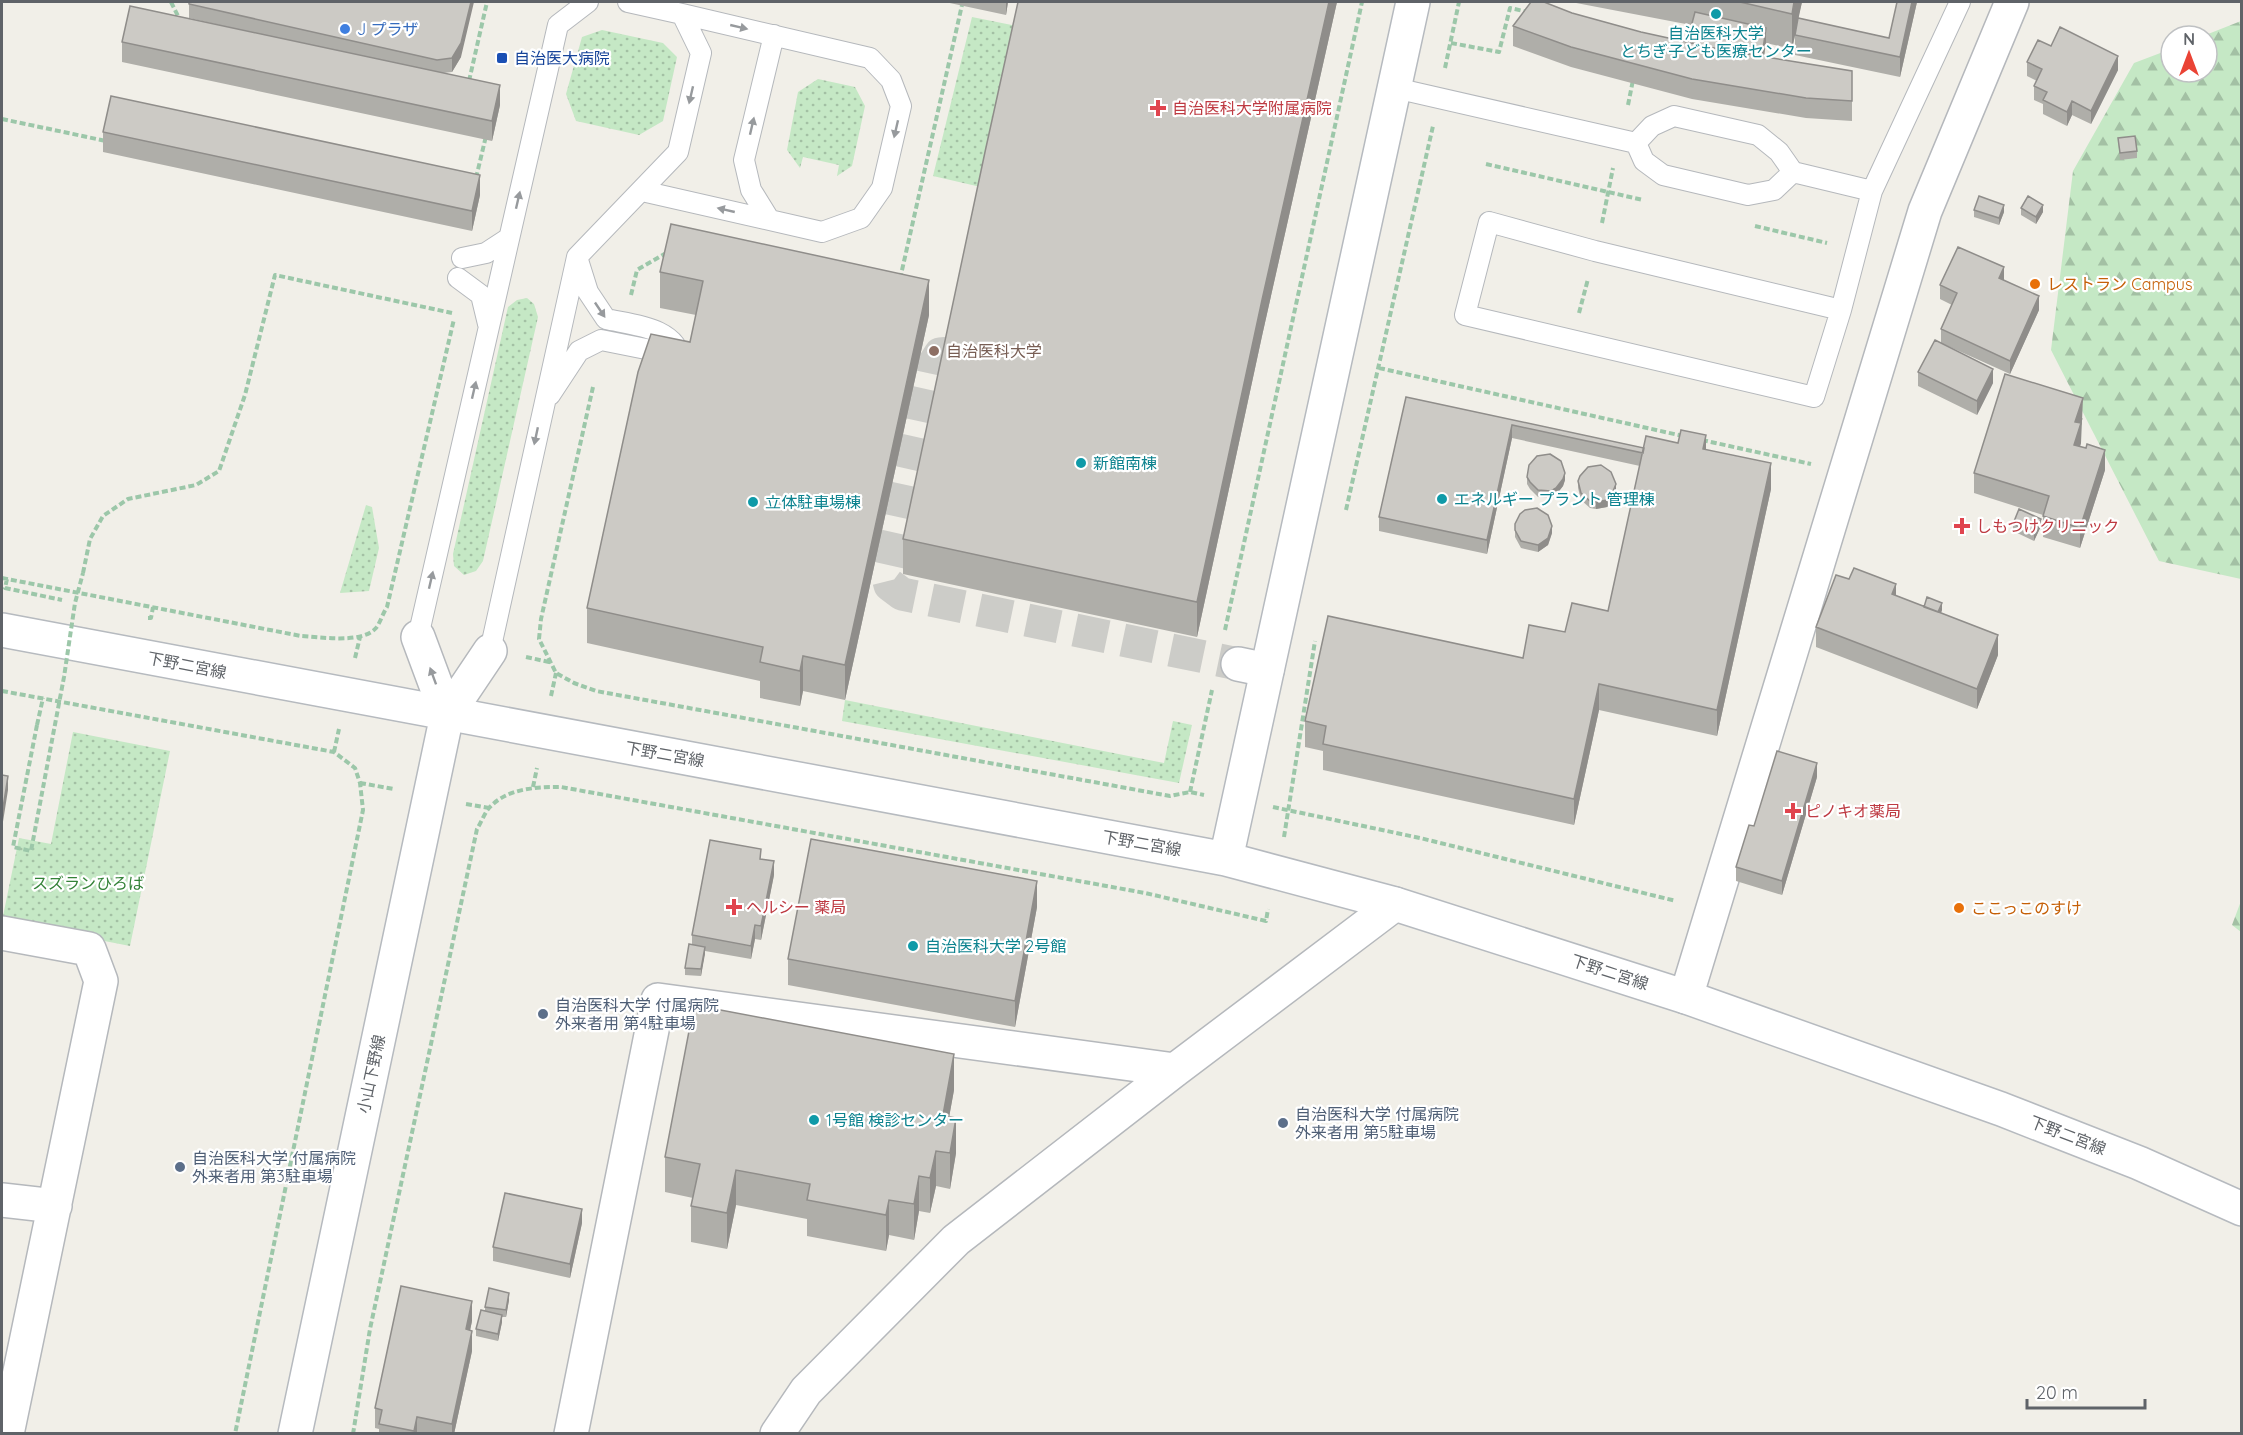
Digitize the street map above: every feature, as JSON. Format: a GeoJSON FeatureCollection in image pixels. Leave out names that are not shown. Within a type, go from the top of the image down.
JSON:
{"type":"FeatureCollection","features":[{"type":"Feature","properties":{"kind":"street"},"geometry":{"type":"LineString","coordinates":[[1226,859],[1243,658],[1395,88],[1413,2]]}},
{"type":"Feature","properties":{"kind":"street"},"geometry":{"type":"LineString","coordinates":[[1686,998],[1925,211],[2012,2]]}},
{"type":"Feature","properties":{"kind":"street","name":"下野二宮線"},"geometry":{"type":"LineString","coordinates":[[2,630],[1226,859],[1395,904],[1686,998],[2001,1109],[2139,1163],[2241,1209]]}},
{"type":"Feature","properties":{"kind":"street"},"geometry":{"type":"LineString","coordinates":[[418,637],[447,715]]}},
{"type":"Feature","properties":{"kind":"street"},"geometry":{"type":"LineString","coordinates":[[447,715],[490,651]]}},
{"type":"Feature","properties":{"kind":"street","name":"小山下野線"},"geometry":{"type":"LineString","coordinates":[[296,1434],[447,715]]}},
{"type":"Feature","properties":{"kind":"street"},"geometry":{"type":"LineString","coordinates":[[777,1434],[806,1391],[956,1240],[1175,1070],[1395,904]]}},
{"type":"Feature","properties":{"kind":"street"},"geometry":{"type":"LineString","coordinates":[[2,933],[89,949],[101,981],[7,1434]]}},
{"type":"Feature","properties":{"kind":"street"},"geometry":{"type":"LineString","coordinates":[[571,1434],[658,1000],[1175,1070]]}},
{"type":"Feature","properties":{"kind":"street"},"geometry":{"type":"LineString","coordinates":[[2,1200],[55,1206]]}},
{"type":"Feature","properties":{"kind":"lane"},"geometry":{"type":"LineString","coordinates":[[418,637],[558,25],[588,2]]}},
{"type":"Feature","properties":{"kind":"lane"},"geometry":{"type":"LineString","coordinates":[[628,2],[870,58],[891,80],[901,106],[882,189],[861,218],[822,232],[642,191]]}},
{"type":"Feature","properties":{"kind":"lane"},"geometry":{"type":"LineString","coordinates":[[1840,310],[1595,251],[1489,222],[1465,315],[1814,397],[1840,310],[1872,191],[1960,2]]}},
{"type":"Feature","properties":{"kind":"lane"},"geometry":{"type":"LineString","coordinates":[[490,651],[577,257],[678,152],[701,53],[682,14]]}},
{"type":"Feature","properties":{"kind":"lane"},"geometry":{"type":"LineString","coordinates":[[769,219],[751,190],[744,160],[774,35]]}},
{"type":"Feature","properties":{"kind":"lane"},"geometry":{"type":"LineString","coordinates":[[1395,88],[1636,143]]}},
{"type":"Feature","properties":{"kind":"lane"},"geometry":{"type":"LineString","coordinates":[[1636,143],[1652,126],[1674,117],[1758,135],[1779,152],[1793,172],[1872,191]]}},
{"type":"Feature","properties":{"kind":"lane"},"geometry":{"type":"LineString","coordinates":[[1636,143],[1644,161],[1663,175],[1748,195],[1774,190],[1793,172]]}},
{"type":"Feature","properties":{"kind":"lane"},"geometry":{"type":"LineString","coordinates":[[462,258],[486,253],[509,238]]}},
{"type":"Feature","properties":{"kind":"lane"},"geometry":{"type":"LineString","coordinates":[[543,405],[579,351],[601,340],[659,355],[672,374],[680,350],[673,340],[656,331],[606,319],[588,292],[577,257]]}},
{"type":"Feature","properties":{"kind":"lane"},"geometry":{"type":"LineString","coordinates":[[459,278],[481,295],[489,327]]}},
{"type":"Feature","properties":{"kind":"path"},"geometry":{"type":"LineString","coordinates":[[171,2],[183,26]]}},
{"type":"Feature","properties":{"kind":"path"},"geometry":{"type":"LineString","coordinates":[[467,90],[486,2]]}},
{"type":"Feature","properties":{"kind":"path"},"geometry":{"type":"LineString","coordinates":[[1243,658],[1362,2]]}},
{"type":"Feature","properties":{"kind":"path"},"geometry":{"type":"LineString","coordinates":[[1443,78],[1459,2]]}},
{"type":"Feature","properties":{"kind":"path"},"geometry":{"type":"LineString","coordinates":[[899,285],[962,4]]}},
{"type":"Feature","properties":{"kind":"path"},"geometry":{"type":"LineString","coordinates":[[2,119],[106,141]]}},
{"type":"Feature","properties":{"kind":"path"},"geometry":{"type":"LineString","coordinates":[[1346,510],[1433,124]]}},
{"type":"Feature","properties":{"kind":"path"},"geometry":{"type":"LineString","coordinates":[[475,183],[488,126]]}},
{"type":"Feature","properties":{"kind":"path"},"geometry":{"type":"LineString","coordinates":[[630,302],[637,270],[677,246]]}},
{"type":"Feature","properties":{"kind":"path"},"geometry":{"type":"LineString","coordinates":[[43,698],[13,847],[31,851],[64,677],[75,603],[90,539],[103,516],[128,499],[196,485],[219,471],[245,395],[275,275],[455,314]]}},
{"type":"Feature","properties":{"kind":"path"},"geometry":{"type":"LineString","coordinates":[[5,588],[4,578],[301,636],[360,637],[375,629],[387,607],[455,314],[459,278]]}},
{"type":"Feature","properties":{"kind":"path"},"geometry":{"type":"LineString","coordinates":[[1379,368],[1846,472]]}},
{"type":"Feature","properties":{"kind":"path"},"geometry":{"type":"LineString","coordinates":[[593,386],[541,619],[539,639],[556,673],[574,683],[596,691],[1170,796],[1190,792],[1212,686]]}},
{"type":"Feature","properties":{"kind":"path"},"geometry":{"type":"LineString","coordinates":[[151,618],[153,607]]}},
{"type":"Feature","properties":{"kind":"path"},"geometry":{"type":"LineString","coordinates":[[1283,843],[1315,641]]}},
{"type":"Feature","properties":{"kind":"path"},"geometry":{"type":"LineString","coordinates":[[2,691],[334,752],[355,768],[360,783],[363,810],[235,1434]]}},
{"type":"Feature","properties":{"kind":"path"},"geometry":{"type":"LineString","coordinates":[[1290,810],[1420,838],[1676,901]]}},
{"type":"Feature","properties":{"kind":"path"},"geometry":{"type":"LineString","coordinates":[[1266,921],[1271,899]]}},
{"type":"Feature","properties":{"kind":"green space"},"geometry":{"type":"Polygon","coordinates":[[[972,17],[1022,27],[985,188],[933,176],[972,17]]]}},
{"type":"Feature","properties":{"kind":"green space"},"geometry":{"type":"Polygon","coordinates":[[[2241,21],[2241,579],[2159,561],[2051,350],[2073,171],[2134,63],[2159,54],[2159,84],[2219,84],[2219,30],[2241,21]]]}},
{"type":"Feature","properties":{"kind":"green space"},"geometry":{"type":"Polygon","coordinates":[[[602,30],[663,43],[677,57],[663,121],[639,135],[576,121],[566,94],[582,37],[602,30]]]}},
{"type":"Feature","properties":{"kind":"green space"},"geometry":{"type":"Polygon","coordinates":[[[818,79],[855,87],[865,106],[852,166],[837,176],[839,165],[803,157],[800,168],[787,150],[798,92],[818,79]]]}},
{"type":"Feature","properties":{"kind":"green space"},"geometry":{"type":"Polygon","coordinates":[[[527,298],[534,304],[538,317],[483,561],[476,571],[464,575],[454,566],[453,554],[508,307],[517,300],[527,298]]]}},
{"type":"Feature","properties":{"kind":"green space"},"geometry":{"type":"Polygon","coordinates":[[[366,505],[372,507],[379,548],[369,591],[340,593],[366,505]]]}},
{"type":"Feature","properties":{"kind":"green space"},"geometry":{"type":"Polygon","coordinates":[[[845,700],[1164,763],[1173,721],[1192,725],[1179,783],[842,721],[845,700]]]}},
{"type":"Feature","properties":{"kind":"green space","name":"スズランひろば"},"geometry":{"type":"Polygon","coordinates":[[[73,732],[170,751],[130,946],[2,921],[19,838],[51,844],[73,732]]]}},
{"type":"Feature","properties":{"kind":"green space"},"geometry":{"type":"Polygon","coordinates":[[[2241,901],[2242,932],[2232,925],[2241,901]]]}},
{"type":"Feature","properties":{"kind":"building"},"geometry":{"type":"Polygon","coordinates":[[[189,2],[471,2],[461,43],[452,58],[437,60],[189,4],[189,2]]]}},
{"type":"Feature","properties":{"kind":"building"},"geometry":{"type":"Polygon","coordinates":[[[1018,2],[1329,2],[1197,602],[903,539],[1018,2]]]}},
{"type":"Feature","properties":{"kind":"building"},"geometry":{"type":"Polygon","coordinates":[[[1531,2],[1544,2],[1572,13],[1641,32],[1723,50],[1852,71],[1852,101],[1806,98],[1692,79],[1571,47],[1513,26],[1531,2]]]}},
{"type":"Feature","properties":{"kind":"building"},"geometry":{"type":"Polygon","coordinates":[[[1740,2],[1794,2],[1792,14],[1740,2]]]}},
{"type":"Feature","properties":{"kind":"building"},"geometry":{"type":"Polygon","coordinates":[[[1897,2],[1912,2],[1900,57],[1795,35],[1798,18],[1889,38],[1897,2]]]}},
{"type":"Feature","properties":{"kind":"building"},"geometry":{"type":"Polygon","coordinates":[[[130,6],[500,85],[492,121],[122,42],[130,6]]]}},
{"type":"Feature","properties":{"kind":"building"},"geometry":{"type":"Polygon","coordinates":[[[1695,12],[1766,28],[1762,56],[1687,42],[1695,12]]]}},
{"type":"Feature","properties":{"kind":"building"},"geometry":{"type":"Polygon","coordinates":[[[2060,27],[2118,56],[2091,111],[2072,101],[2067,112],[2043,100],[2047,92],[2034,86],[2042,69],[2027,62],[2038,40],[2051,46],[2060,27]]]}},
{"type":"Feature","properties":{"kind":"building"},"geometry":{"type":"Polygon","coordinates":[[[111,96],[480,175],[472,211],[103,132],[111,96]]]}},
{"type":"Feature","properties":{"kind":"building"},"geometry":{"type":"Polygon","coordinates":[[[2135,136],[2137,151],[2120,153],[2118,138],[2135,136]]]}},
{"type":"Feature","properties":{"kind":"building"},"geometry":{"type":"Polygon","coordinates":[[[1979,196],[2004,205],[1999,218],[1974,210],[1979,196]]]}},
{"type":"Feature","properties":{"kind":"building"},"geometry":{"type":"Polygon","coordinates":[[[2028,196],[2043,205],[2036,217],[2021,208],[2028,196]]]}},
{"type":"Feature","properties":{"kind":"building","name":"立体駐車場棟"},"geometry":{"type":"Polygon","coordinates":[[[671,224],[929,280],[845,665],[803,656],[800,671],[760,662],[763,647],[587,608],[638,372],[651,334],[690,342],[703,281],[660,272],[671,224]]]}},
{"type":"Feature","properties":{"kind":"building"},"geometry":{"type":"Polygon","coordinates":[[[1958,247],[2004,267],[1999,278],[2039,296],[2010,361],[1941,329],[1957,293],[1940,285],[1958,247]]]}},
{"type":"Feature","properties":{"kind":"building"},"geometry":{"type":"Polygon","coordinates":[[[1935,340],[1993,369],[1977,401],[1918,372],[1935,340]]]}},
{"type":"Feature","properties":{"kind":"building"},"geometry":{"type":"Polygon","coordinates":[[[2005,374],[2083,398],[2075,422],[2081,423],[2074,445],[2086,448],[2087,444],[2105,450],[2080,528],[2043,516],[2049,496],[1974,473],[2005,374]]]}},
{"type":"Feature","properties":{"kind":"building","name":"エネルギー プラント 管理棟"},"geometry":{"type":"Polygon","coordinates":[[[1406,397],[1644,448],[1643,453],[1512,425],[1487,540],[1379,517],[1406,397]]]}},
{"type":"Feature","properties":{"kind":"building"},"geometry":{"type":"Polygon","coordinates":[[[1681,430],[1706,435],[1703,449],[1771,463],[1717,710],[1599,684],[1574,799],[1323,744],[1326,726],[1305,721],[1328,616],[1523,658],[1529,625],[1565,632],[1572,603],[1608,611],[1646,436],[1678,443],[1681,430]]]}},
{"type":"Feature","properties":{"kind":"building"},"geometry":{"type":"Polygon","coordinates":[[[1550,454],[1561,461],[1565,473],[1563,479],[1551,491],[1538,490],[1527,477],[1529,465],[1537,456],[1550,454]]]}},
{"type":"Feature","properties":{"kind":"building"},"geometry":{"type":"Polygon","coordinates":[[[1601,465],[1611,472],[1616,484],[1607,500],[1590,501],[1581,493],[1578,481],[1588,467],[1601,465]]]}},
{"type":"Feature","properties":{"kind":"building"},"geometry":{"type":"Polygon","coordinates":[[[1537,508],[1548,515],[1552,526],[1548,538],[1538,545],[1521,541],[1515,530],[1520,514],[1525,510],[1537,508]]]}},
{"type":"Feature","properties":{"kind":"building"},"geometry":{"type":"Polygon","coordinates":[[[2019,509],[2041,519],[2034,534],[2013,524],[2019,509]]]}},
{"type":"Feature","properties":{"kind":"building"},"geometry":{"type":"Polygon","coordinates":[[[1854,568],[1896,584],[1892,594],[1998,635],[1977,689],[1816,627],[1836,575],[1849,579],[1854,568]]]}},
{"type":"Feature","properties":{"kind":"building"},"geometry":{"type":"Polygon","coordinates":[[[1927,597],[1942,603],[1938,612],[1924,607],[1927,597]]]}},
{"type":"Feature","properties":{"kind":"building"},"geometry":{"type":"Polygon","coordinates":[[[1777,751],[1817,763],[1782,881],[1736,867],[1749,825],[1754,826],[1777,751]]]}},
{"type":"Feature","properties":{"kind":"building"},"geometry":{"type":"Polygon","coordinates":[[[2,775],[8,776],[2,814],[2,775]]]}},
{"type":"Feature","properties":{"kind":"building","name":"自治医科大学 2号館"},"geometry":{"type":"Polygon","coordinates":[[[811,839],[1037,881],[1015,1001],[788,959],[811,839]]]}},
{"type":"Feature","properties":{"kind":"building","name":"ヘルシー 薬局"},"geometry":{"type":"Polygon","coordinates":[[[710,840],[761,849],[760,859],[774,861],[761,926],[755,925],[751,946],[692,935],[710,840]]]}},
{"type":"Feature","properties":{"kind":"building"},"geometry":{"type":"Polygon","coordinates":[[[689,944],[705,947],[701,969],[685,968],[689,944]]]}},
{"type":"Feature","properties":{"kind":"building","name":"1号館 検診センター"},"geometry":{"type":"Polygon","coordinates":[[[694,1005],[954,1054],[943,1115],[956,1118],[950,1153],[936,1151],[930,1178],[919,1176],[914,1204],[889,1200],[886,1215],[807,1200],[810,1184],[736,1170],[727,1213],[691,1206],[700,1164],[665,1157],[694,1005]]]}},
{"type":"Feature","properties":{"kind":"building"},"geometry":{"type":"Polygon","coordinates":[[[505,1193],[582,1209],[570,1264],[493,1247],[505,1193]]]}},
{"type":"Feature","properties":{"kind":"building"},"geometry":{"type":"Polygon","coordinates":[[[401,1286],[472,1301],[466,1329],[472,1331],[452,1424],[417,1417],[414,1431],[379,1424],[382,1410],[375,1408],[401,1286]]]}},
{"type":"Feature","properties":{"kind":"building"},"geometry":{"type":"Polygon","coordinates":[[[489,1288],[509,1293],[506,1310],[485,1307],[489,1288]]]}},
{"type":"Feature","properties":{"kind":"building"},"geometry":{"type":"Polygon","coordinates":[[[481,1310],[502,1315],[498,1334],[476,1329],[481,1310]]]}},
{"type":"Feature","properties":{"kind":"tunnel"},"geometry":{"type":"LineString","coordinates":[[951,353],[940,354],[933,365],[887,573],[890,585],[902,594],[1238,664]]}},
{"type":"Feature","properties":{"kind":"place","name":"自治医科大学 とちぎ子ども医療センター"},"geometry":{"type":"Point","coordinates":[1716,14]}},
{"type":"Feature","properties":{"kind":"place","name":"J プラザ"},"geometry":{"type":"Point","coordinates":[345,29]}},
{"type":"Feature","properties":{"kind":"place","name":"自治医大病院"},"geometry":{"type":"Point","coordinates":[502,58]}},
{"type":"Feature","properties":{"kind":"place","name":"自治医科大学附属病院"},"geometry":{"type":"Point","coordinates":[1158,108]}},
{"type":"Feature","properties":{"kind":"place","name":"レストラン Campus"},"geometry":{"type":"Point","coordinates":[2035,284]}},
{"type":"Feature","properties":{"kind":"place","name":"自治医科大学"},"geometry":{"type":"Point","coordinates":[934,351]}},
{"type":"Feature","properties":{"kind":"place","name":"新館南棟"},"geometry":{"type":"Point","coordinates":[1081,463]}},
{"type":"Feature","properties":{"kind":"place","name":"エネルギー プラント 管理棟"},"geometry":{"type":"Point","coordinates":[1442,499]}},
{"type":"Feature","properties":{"kind":"place","name":"立体駐車場棟"},"geometry":{"type":"Point","coordinates":[753,502]}},
{"type":"Feature","properties":{"kind":"place","name":"しもつけクリニック"},"geometry":{"type":"Point","coordinates":[1962,526]}},
{"type":"Feature","properties":{"kind":"place","name":"ピノキオ薬局"},"geometry":{"type":"Point","coordinates":[1793,811]}},
{"type":"Feature","properties":{"kind":"place","name":"ヘルシー 薬局"},"geometry":{"type":"Point","coordinates":[734,907]}},
{"type":"Feature","properties":{"kind":"place","name":"ここっこのすけ"},"geometry":{"type":"Point","coordinates":[1959,908]}},
{"type":"Feature","properties":{"kind":"place","name":"自治医科大学 2号館"},"geometry":{"type":"Point","coordinates":[913,946]}},
{"type":"Feature","properties":{"kind":"place","name":"自治医科大学 付属病院 外来者用 第4駐車場"},"geometry":{"type":"Point","coordinates":[543,1014]}},
{"type":"Feature","properties":{"kind":"place","name":"1号館 検診センター"},"geometry":{"type":"Point","coordinates":[814,1120]}},
{"type":"Feature","properties":{"kind":"place","name":"自治医科大学 付属病院 外来者用 第5駐車場"},"geometry":{"type":"Point","coordinates":[1283,1123]}},
{"type":"Feature","properties":{"kind":"place","name":"自治医科大学 付属病院 外来者用 第3駐車場"},"geometry":{"type":"Point","coordinates":[180,1167]}}]}
